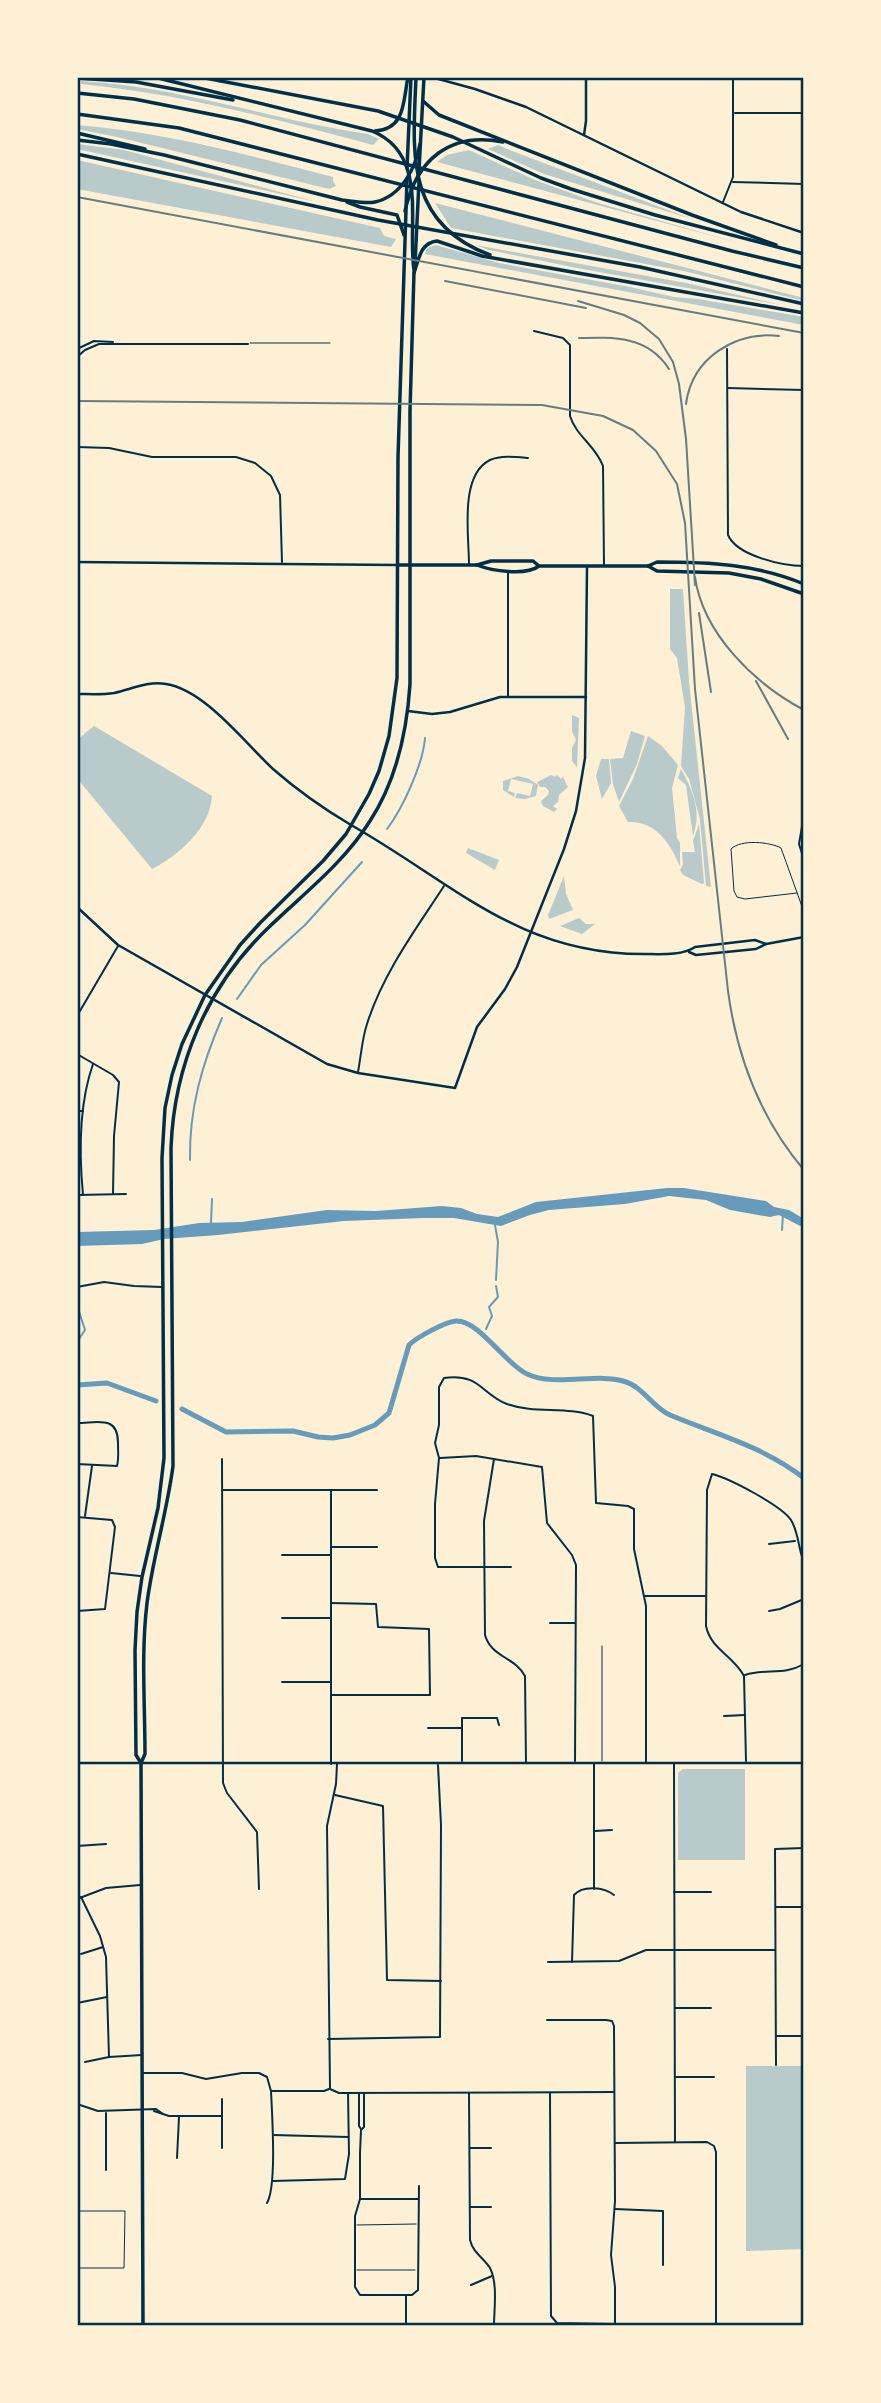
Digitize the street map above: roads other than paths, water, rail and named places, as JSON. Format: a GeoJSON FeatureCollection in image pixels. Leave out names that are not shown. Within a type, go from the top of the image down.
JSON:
{"type":"FeatureCollection","features":[{"type":"Feature","properties":{"kind":"main road"},"geometry":{"type":"LineString","coordinates":[[154,77],[383,136],[394,147],[412,188],[414,274]]}},
{"type":"Feature","properties":{"kind":"main road"},"geometry":{"type":"LineString","coordinates":[[200,77],[378,111],[453,138],[541,178],[600,198],[802,253]]}},
{"type":"Feature","properties":{"kind":"main road"},"geometry":{"type":"LineString","coordinates":[[372,131],[390,129],[397,123],[412,77]]}},
{"type":"Feature","properties":{"kind":"main road"},"geometry":{"type":"LineString","coordinates":[[412,77],[415,163],[430,208],[449,231],[464,243],[497,257]]}},
{"type":"Feature","properties":{"kind":"main road"},"geometry":{"type":"LineString","coordinates":[[141,1763],[136,1753],[135,1650],[142,1577],[158,1508],[164,1458],[162,1146],[169,1092],[182,1044],[245,939],[323,861],[351,825],[379,771],[392,722],[397,678],[398,457],[404,235],[412,77]]}},
{"type":"Feature","properties":{"kind":"main road"},"geometry":{"type":"LineString","coordinates":[[143,2326],[141,1763],[145,1754],[145,1624],[173,1466],[172,1139],[177,1097],[188,1052],[209,997],[256,941],[327,874],[363,831],[378,806],[401,747],[408,711],[410,411],[424,77]]}},
{"type":"Feature","properties":{"kind":"main road"},"geometry":{"type":"LineString","coordinates":[[77,78],[136,82],[266,106]]}},
{"type":"Feature","properties":{"kind":"main road"},"geometry":{"type":"LineString","coordinates":[[77,93],[134,99],[240,120],[804,268]]}},
{"type":"Feature","properties":{"kind":"main road"},"geometry":{"type":"LineString","coordinates":[[423,101],[439,115],[727,228],[802,253]]}},
{"type":"Feature","properties":{"kind":"main road"},"geometry":{"type":"LineString","coordinates":[[77,114],[179,128],[804,287]]}},
{"type":"Feature","properties":{"kind":"main road"},"geometry":{"type":"LineString","coordinates":[[77,133],[164,155]]}},
{"type":"Feature","properties":{"kind":"main road"},"geometry":{"type":"LineString","coordinates":[[405,211],[412,188],[436,155],[458,142],[482,138],[512,144]]}},
{"type":"Feature","properties":{"kind":"main road"},"geometry":{"type":"LineString","coordinates":[[77,140],[164,155],[342,200],[360,208],[397,215],[404,235]]}},
{"type":"Feature","properties":{"kind":"main road"},"geometry":{"type":"LineString","coordinates":[[342,200],[382,200],[397,190],[415,163],[421,144]]}},
{"type":"Feature","properties":{"kind":"main road"},"geometry":{"type":"LineString","coordinates":[[77,154],[378,220],[670,273],[804,304]]}},
{"type":"Feature","properties":{"kind":"main road"},"geometry":{"type":"LineString","coordinates":[[414,274],[422,249],[437,241],[482,256],[804,313]]}},
{"type":"Feature","properties":{"kind":"main road"},"geometry":{"type":"LineString","coordinates":[[397,565],[477,565],[491,561],[533,561],[539,566],[648,566],[657,562],[730,564],[767,571],[804,584]]}},
{"type":"Feature","properties":{"kind":"main road"},"geometry":{"type":"LineString","coordinates":[[477,565],[491,570],[508,571],[533,571],[539,566]]}},
{"type":"Feature","properties":{"kind":"main road"},"geometry":{"type":"LineString","coordinates":[[648,566],[657,571],[738,574],[804,594]]}},
{"type":"Feature","properties":{"kind":"street"},"geometry":{"type":"LineString","coordinates":[[431,77],[508,100],[754,217],[804,233]]}},
{"type":"Feature","properties":{"kind":"street"},"geometry":{"type":"LineString","coordinates":[[584,135],[586,77]]}},
{"type":"Feature","properties":{"kind":"street"},"geometry":{"type":"LineString","coordinates":[[723,203],[733,183],[733,77]]}},
{"type":"Feature","properties":{"kind":"street"},"geometry":{"type":"LineString","coordinates":[[733,113],[804,113]]}},
{"type":"Feature","properties":{"kind":"street"},"geometry":{"type":"LineString","coordinates":[[733,183],[804,184]]}},
{"type":"Feature","properties":{"kind":"street"},"geometry":{"type":"LineString","coordinates":[[534,331],[563,338],[569,345],[570,416],[574,427],[596,452],[603,466],[604,566]]}},
{"type":"Feature","properties":{"kind":"street"},"geometry":{"type":"LineString","coordinates":[[77,349],[94,341],[117,343]]}},
{"type":"Feature","properties":{"kind":"street"},"geometry":{"type":"LineString","coordinates":[[77,357],[93,346],[117,343],[248,344]]}},
{"type":"Feature","properties":{"kind":"street"},"geometry":{"type":"LineString","coordinates":[[727,349],[728,529],[731,541],[738,548],[783,565],[804,566]]}},
{"type":"Feature","properties":{"kind":"street"},"geometry":{"type":"LineString","coordinates":[[728,388],[804,390]]}},
{"type":"Feature","properties":{"kind":"street"},"geometry":{"type":"LineString","coordinates":[[77,447],[109,448],[152,457],[236,457],[260,466],[275,481],[281,499],[282,564]]}},
{"type":"Feature","properties":{"kind":"street"},"geometry":{"type":"LineString","coordinates":[[468,565],[469,493],[474,476],[485,463],[494,458],[528,458]]}},
{"type":"Feature","properties":{"kind":"street"},"geometry":{"type":"LineString","coordinates":[[77,562],[397,565]]}},
{"type":"Feature","properties":{"kind":"street"},"geometry":{"type":"LineString","coordinates":[[77,907],[118,945],[321,1061],[358,1073],[455,1088],[477,1027],[512,978],[564,849],[579,799],[585,758],[587,566]]}},
{"type":"Feature","properties":{"kind":"street"},"geometry":{"type":"LineString","coordinates":[[508,571],[508,697]]}},
{"type":"Feature","properties":{"kind":"street"},"geometry":{"type":"LineString","coordinates":[[77,694],[111,693],[136,685],[156,683],[189,691],[276,772],[317,803],[492,915],[531,933],[571,946],[604,952],[688,952],[696,955],[756,949],[766,944],[804,937]]}},
{"type":"Feature","properties":{"kind":"street"},"geometry":{"type":"LineString","coordinates":[[408,711],[445,713],[492,698],[586,697]]}},
{"type":"Feature","properties":{"kind":"street"},"geometry":{"type":"LineString","coordinates":[[804,815],[799,844],[804,860]]}},
{"type":"Feature","properties":{"kind":"street"},"geometry":{"type":"LineString","coordinates":[[358,1073],[365,1031],[375,1006],[400,953],[445,885]]}},
{"type":"Feature","properties":{"kind":"street"},"geometry":{"type":"LineString","coordinates":[[688,952],[695,947],[755,940],[766,944]]}},
{"type":"Feature","properties":{"kind":"street"},"geometry":{"type":"LineString","coordinates":[[77,1016],[118,945]]}},
{"type":"Feature","properties":{"kind":"street"},"geometry":{"type":"LineString","coordinates":[[77,1054],[116,1076],[119,1082],[114,1136],[113,1194]]}},
{"type":"Feature","properties":{"kind":"street"},"geometry":{"type":"LineString","coordinates":[[83,1195],[82,1125],[93,1063]]}},
{"type":"Feature","properties":{"kind":"street"},"geometry":{"type":"LineString","coordinates":[[77,1111],[84,1111]]}},
{"type":"Feature","properties":{"kind":"street"},"geometry":{"type":"LineString","coordinates":[[77,1125],[82,1125]]}},
{"type":"Feature","properties":{"kind":"street"},"geometry":{"type":"LineString","coordinates":[[77,1195],[126,1194]]}},
{"type":"Feature","properties":{"kind":"street"},"geometry":{"type":"LineString","coordinates":[[77,1287],[104,1282],[163,1287]]}},
{"type":"Feature","properties":{"kind":"street"},"geometry":{"type":"LineString","coordinates":[[511,1567],[438,1567],[435,1558],[435,1504],[439,1458],[435,1443],[439,1425],[441,1381],[447,1377],[478,1383],[509,1404],[593,1416],[596,1503],[634,1509],[634,1549],[645,1596],[646,1763]]}},
{"type":"Feature","properties":{"kind":"street"},"geometry":{"type":"LineString","coordinates":[[77,1423],[107,1423],[115,1426],[118,1434],[117,1466],[77,1464]]}},
{"type":"Feature","properties":{"kind":"street"},"geometry":{"type":"LineString","coordinates":[[439,1458],[468,1455],[542,1467],[547,1523],[572,1555],[576,1565],[575,1763]]}},
{"type":"Feature","properties":{"kind":"street"},"geometry":{"type":"LineString","coordinates":[[222,1459],[222,1764],[225,1789],[257,1832],[260,1889]]}},
{"type":"Feature","properties":{"kind":"street"},"geometry":{"type":"LineString","coordinates":[[494,1459],[485,1513],[486,1639],[493,1651],[520,1669],[525,1676],[526,1764]]}},
{"type":"Feature","properties":{"kind":"street"},"geometry":{"type":"LineString","coordinates":[[85,1517],[92,1466]]}},
{"type":"Feature","properties":{"kind":"street"},"geometry":{"type":"LineString","coordinates":[[746,1763],[744,1676],[737,1664],[716,1648],[708,1636],[707,1490],[712,1474],[727,1478],[782,1511],[793,1523],[804,1562]]}},
{"type":"Feature","properties":{"kind":"street"},"geometry":{"type":"LineString","coordinates":[[222,1490],[377,1490]]}},
{"type":"Feature","properties":{"kind":"street"},"geometry":{"type":"LineString","coordinates":[[331,1490],[331,1765]]}},
{"type":"Feature","properties":{"kind":"street"},"geometry":{"type":"LineString","coordinates":[[77,1517],[114,1522],[104,1610],[77,1611]]}},
{"type":"Feature","properties":{"kind":"street"},"geometry":{"type":"LineString","coordinates":[[769,1544],[797,1541]]}},
{"type":"Feature","properties":{"kind":"street"},"geometry":{"type":"LineString","coordinates":[[331,1547],[377,1547]]}},
{"type":"Feature","properties":{"kind":"street"},"geometry":{"type":"LineString","coordinates":[[282,1555],[331,1555]]}},
{"type":"Feature","properties":{"kind":"street"},"geometry":{"type":"LineString","coordinates":[[110,1573],[142,1577]]}},
{"type":"Feature","properties":{"kind":"street"},"geometry":{"type":"LineString","coordinates":[[645,1596],[706,1596]]}},
{"type":"Feature","properties":{"kind":"street"},"geometry":{"type":"LineString","coordinates":[[769,1611],[804,1599]]}},
{"type":"Feature","properties":{"kind":"street"},"geometry":{"type":"LineString","coordinates":[[331,1603],[376,1604],[377,1627],[429,1629],[430,1695],[331,1695]]}},
{"type":"Feature","properties":{"kind":"street"},"geometry":{"type":"LineString","coordinates":[[282,1618],[331,1618]]}},
{"type":"Feature","properties":{"kind":"street"},"geometry":{"type":"LineString","coordinates":[[550,1623],[576,1623]]}},
{"type":"Feature","properties":{"kind":"street"},"geometry":{"type":"LineString","coordinates":[[744,1676],[762,1671],[786,1672],[804,1664]]}},
{"type":"Feature","properties":{"kind":"street"},"geometry":{"type":"LineString","coordinates":[[282,1682],[331,1682]]}},
{"type":"Feature","properties":{"kind":"street"},"geometry":{"type":"LineString","coordinates":[[724,1716],[746,1716]]}},
{"type":"Feature","properties":{"kind":"street"},"geometry":{"type":"LineString","coordinates":[[462,1764],[463,1718],[498,1718],[499,1725]]}},
{"type":"Feature","properties":{"kind":"street"},"geometry":{"type":"LineString","coordinates":[[428,1728],[462,1728]]}},
{"type":"Feature","properties":{"kind":"street"},"geometry":{"type":"LineString","coordinates":[[77,1763],[804,1763]]}},
{"type":"Feature","properties":{"kind":"street"},"geometry":{"type":"LineString","coordinates":[[594,1763],[594,1889]]}},
{"type":"Feature","properties":{"kind":"street"},"geometry":{"type":"LineString","coordinates":[[674,1763],[675,2143]]}},
{"type":"Feature","properties":{"kind":"street"},"geometry":{"type":"LineString","coordinates":[[337,1764],[327,1826],[330,2088],[335,2093],[614,2092]]}},
{"type":"Feature","properties":{"kind":"street"},"geometry":{"type":"LineString","coordinates":[[328,2039],[440,2037],[438,1764]]}},
{"type":"Feature","properties":{"kind":"street"},"geometry":{"type":"LineString","coordinates":[[334,1794],[383,1806],[387,1980],[441,1982]]}},
{"type":"Feature","properties":{"kind":"street"},"geometry":{"type":"LineString","coordinates":[[594,1831],[612,1830]]}},
{"type":"Feature","properties":{"kind":"street"},"geometry":{"type":"LineString","coordinates":[[77,1846],[106,1844]]}},
{"type":"Feature","properties":{"kind":"street"},"geometry":{"type":"LineString","coordinates":[[776,2065],[775,1849],[804,1848]]}},
{"type":"Feature","properties":{"kind":"street"},"geometry":{"type":"LineString","coordinates":[[77,1899],[106,1888],[142,1885]]}},
{"type":"Feature","properties":{"kind":"street"},"geometry":{"type":"LineString","coordinates":[[572,1962],[572,1902],[577,1891],[594,1889],[609,1891],[614,1895]]}},
{"type":"Feature","properties":{"kind":"street"},"geometry":{"type":"LineString","coordinates":[[674,1892],[711,1892]]}},
{"type":"Feature","properties":{"kind":"street"},"geometry":{"type":"LineString","coordinates":[[81,1897],[104,1946],[108,1968],[109,2057]]}},
{"type":"Feature","properties":{"kind":"street"},"geometry":{"type":"LineString","coordinates":[[775,1907],[804,1907]]}},
{"type":"Feature","properties":{"kind":"street"},"geometry":{"type":"LineString","coordinates":[[81,1954],[104,1946]]}},
{"type":"Feature","properties":{"kind":"street"},"geometry":{"type":"LineString","coordinates":[[548,1962],[619,1961],[640,1951],[775,1950]]}},
{"type":"Feature","properties":{"kind":"street"},"geometry":{"type":"LineString","coordinates":[[77,2003],[108,1997]]}},
{"type":"Feature","properties":{"kind":"street"},"geometry":{"type":"LineString","coordinates":[[674,2008],[711,2008]]}},
{"type":"Feature","properties":{"kind":"street"},"geometry":{"type":"LineString","coordinates":[[547,2020],[612,2021],[615,2143],[611,2255],[615,2287],[615,2325],[561,2324],[553,2321],[551,2316],[550,2093]]}},
{"type":"Feature","properties":{"kind":"street"},"geometry":{"type":"LineString","coordinates":[[776,2036],[804,2036]]}},
{"type":"Feature","properties":{"kind":"street"},"geometry":{"type":"LineString","coordinates":[[85,2062],[142,2055]]}},
{"type":"Feature","properties":{"kind":"street"},"geometry":{"type":"LineString","coordinates":[[143,2073],[182,2073],[206,2079],[239,2073],[259,2073],[267,2077],[271,2091],[272,2135],[271,2196],[267,2203]]}},
{"type":"Feature","properties":{"kind":"street"},"geometry":{"type":"LineString","coordinates":[[674,2077],[714,2077]]}},
{"type":"Feature","properties":{"kind":"street"},"geometry":{"type":"LineString","coordinates":[[271,2091],[321,2091],[330,2088]]}},
{"type":"Feature","properties":{"kind":"street"},"geometry":{"type":"LineString","coordinates":[[272,2181],[345,2179],[349,2163],[348,2093]]}},
{"type":"Feature","properties":{"kind":"street"},"geometry":{"type":"LineString","coordinates":[[359,2093],[360,2199],[355,2225],[355,2287],[360,2294],[412,2295],[418,2290],[419,2186]]}},
{"type":"Feature","properties":{"kind":"street"},"geometry":{"type":"LineString","coordinates":[[361,2130],[364,2127],[364,2093]]}},
{"type":"Feature","properties":{"kind":"street"},"geometry":{"type":"LineString","coordinates":[[469,2093],[471,2245],[493,2276],[494,2326]]}},
{"type":"Feature","properties":{"kind":"street"},"geometry":{"type":"LineString","coordinates":[[222,2099],[222,2148]]}},
{"type":"Feature","properties":{"kind":"street"},"geometry":{"type":"LineString","coordinates":[[77,2104],[90,2110],[106,2112],[159,2110],[163,2114],[179,2116],[222,2116]]}},
{"type":"Feature","properties":{"kind":"street"},"geometry":{"type":"LineString","coordinates":[[106,2112],[106,2170]]}},
{"type":"Feature","properties":{"kind":"street"},"geometry":{"type":"LineString","coordinates":[[177,2158],[179,2116]]}},
{"type":"Feature","properties":{"kind":"street"},"geometry":{"type":"LineString","coordinates":[[272,2135],[348,2137]]}},
{"type":"Feature","properties":{"kind":"street"},"geometry":{"type":"LineString","coordinates":[[615,2143],[707,2143],[714,2146],[716,2326]]}},
{"type":"Feature","properties":{"kind":"street"},"geometry":{"type":"LineString","coordinates":[[469,2148],[491,2148]]}},
{"type":"Feature","properties":{"kind":"street"},"geometry":{"type":"LineString","coordinates":[[360,2199],[419,2199]]}},
{"type":"Feature","properties":{"kind":"street"},"geometry":{"type":"LineString","coordinates":[[469,2207],[491,2207]]}},
{"type":"Feature","properties":{"kind":"street"},"geometry":{"type":"LineString","coordinates":[[614,2209],[663,2211],[663,2264]]}},
{"type":"Feature","properties":{"kind":"street"},"geometry":{"type":"LineString","coordinates":[[471,2285],[493,2276]]}},
{"type":"Feature","properties":{"kind":"street"},"geometry":{"type":"LineString","coordinates":[[406,2295],[406,2326]]}},
{"type":"Feature","properties":{"kind":"lane"},"geometry":{"type":"LineString","coordinates":[[248,344],[330,343]]}},
{"type":"Feature","properties":{"kind":"lane"},"geometry":{"type":"LineString","coordinates":[[797,893],[741,899],[735,895],[730,852],[733,847],[758,843],[781,848],[804,912]]}},
{"type":"Feature","properties":{"kind":"lane"},"geometry":{"type":"LineString","coordinates":[[602,1646],[602,1763]]}},
{"type":"Feature","properties":{"kind":"lane"},"geometry":{"type":"LineString","coordinates":[[77,2211],[125,2211],[124,2267],[77,2268]]}},
{"type":"Feature","properties":{"kind":"lane"},"geometry":{"type":"LineString","coordinates":[[355,2225],[419,2224]]}},
{"type":"Feature","properties":{"kind":"lane"},"geometry":{"type":"LineString","coordinates":[[355,2270],[419,2270]]}},
{"type":"Feature","properties":{"kind":"water"},"geometry":{"type":"Polygon","coordinates":[[[684,1188],[766,1201],[804,1219],[804,1228],[779,1215],[770,1217],[730,1210],[706,1200],[669,1196],[625,1204],[549,1210],[501,1226],[454,1218],[344,1221],[164,1239],[142,1244],[77,1246],[77,1232],[154,1230],[199,1223],[242,1222],[327,1210],[376,1211],[442,1206],[498,1217],[536,1202],[684,1188]]]}},
{"type":"Feature","properties":{"kind":"waterway"},"geometry":{"type":"LineString","coordinates":[[387,829],[411,785],[425,738]]}},
{"type":"Feature","properties":{"kind":"waterway"},"geometry":{"type":"LineString","coordinates":[[237,999],[261,965],[305,925],[362,862]]}},
{"type":"Feature","properties":{"kind":"waterway"},"geometry":{"type":"LineString","coordinates":[[190,1160],[198,1087],[222,1018]]}},
{"type":"Feature","properties":{"kind":"waterway"},"geometry":{"type":"LineString","coordinates":[[211,1223],[212,1199]]}},
{"type":"Feature","properties":{"kind":"waterway"},"geometry":{"type":"LineString","coordinates":[[782,1230],[783,1214]]}},
{"type":"Feature","properties":{"kind":"waterway"},"geometry":{"type":"LineString","coordinates":[[495,1225],[498,1242],[496,1280]]}},
{"type":"Feature","properties":{"kind":"waterway"},"geometry":{"type":"LineString","coordinates":[[486,1329],[492,1316],[489,1307],[498,1297],[496,1286]]}},
{"type":"Feature","properties":{"kind":"waterway"},"geometry":{"type":"LineString","coordinates":[[77,1305],[85,1330],[79,1339],[77,1359]]}},
{"type":"Feature","properties":{"kind":"waterway"},"geometry":{"type":"LineString","coordinates":[[182,1409],[226,1432],[293,1431],[333,1438],[350,1435],[375,1425],[389,1413],[409,1345],[431,1330],[456,1321],[474,1327],[518,1369],[527,1374],[562,1380],[600,1378],[623,1381],[642,1392],[670,1415],[755,1449],[804,1478]]}},
{"type":"Feature","properties":{"kind":"waterway"},"geometry":{"type":"LineString","coordinates":[[77,1385],[107,1383],[156,1401]]}},
{"type":"Feature","properties":{"kind":"tram line"},"geometry":{"type":"LineString","coordinates":[[77,401],[542,405],[603,416],[633,430],[656,451],[677,484],[685,523],[695,689],[732,1016],[744,1063],[763,1108],[788,1150],[804,1170]]}},
{"type":"Feature","properties":{"kind":"railway"},"geometry":{"type":"LineString","coordinates":[[77,197],[804,333]]}},
{"type":"Feature","properties":{"kind":"railway"},"geometry":{"type":"LineString","coordinates":[[445,281],[586,308]]}},
{"type":"Feature","properties":{"kind":"railway"},"geometry":{"type":"LineString","coordinates":[[578,301],[624,315],[640,323],[659,339],[673,362],[679,384],[686,439],[695,585]]}},
{"type":"Feature","properties":{"kind":"railway"},"geometry":{"type":"LineString","coordinates":[[686,404],[697,373],[718,351],[747,338],[779,336]]}},
{"type":"Feature","properties":{"kind":"railway"},"geometry":{"type":"LineString","coordinates":[[579,338],[617,339],[641,344],[661,358],[669,369]]}},
{"type":"Feature","properties":{"kind":"railway"},"geometry":{"type":"LineString","coordinates":[[695,577],[709,618],[734,655],[767,686],[804,710]]}},
{"type":"Feature","properties":{"kind":"railway"},"geometry":{"type":"LineString","coordinates":[[699,613],[711,692]]}},
{"type":"Feature","properties":{"kind":"railway"},"geometry":{"type":"LineString","coordinates":[[756,681],[788,739]]}}]}
